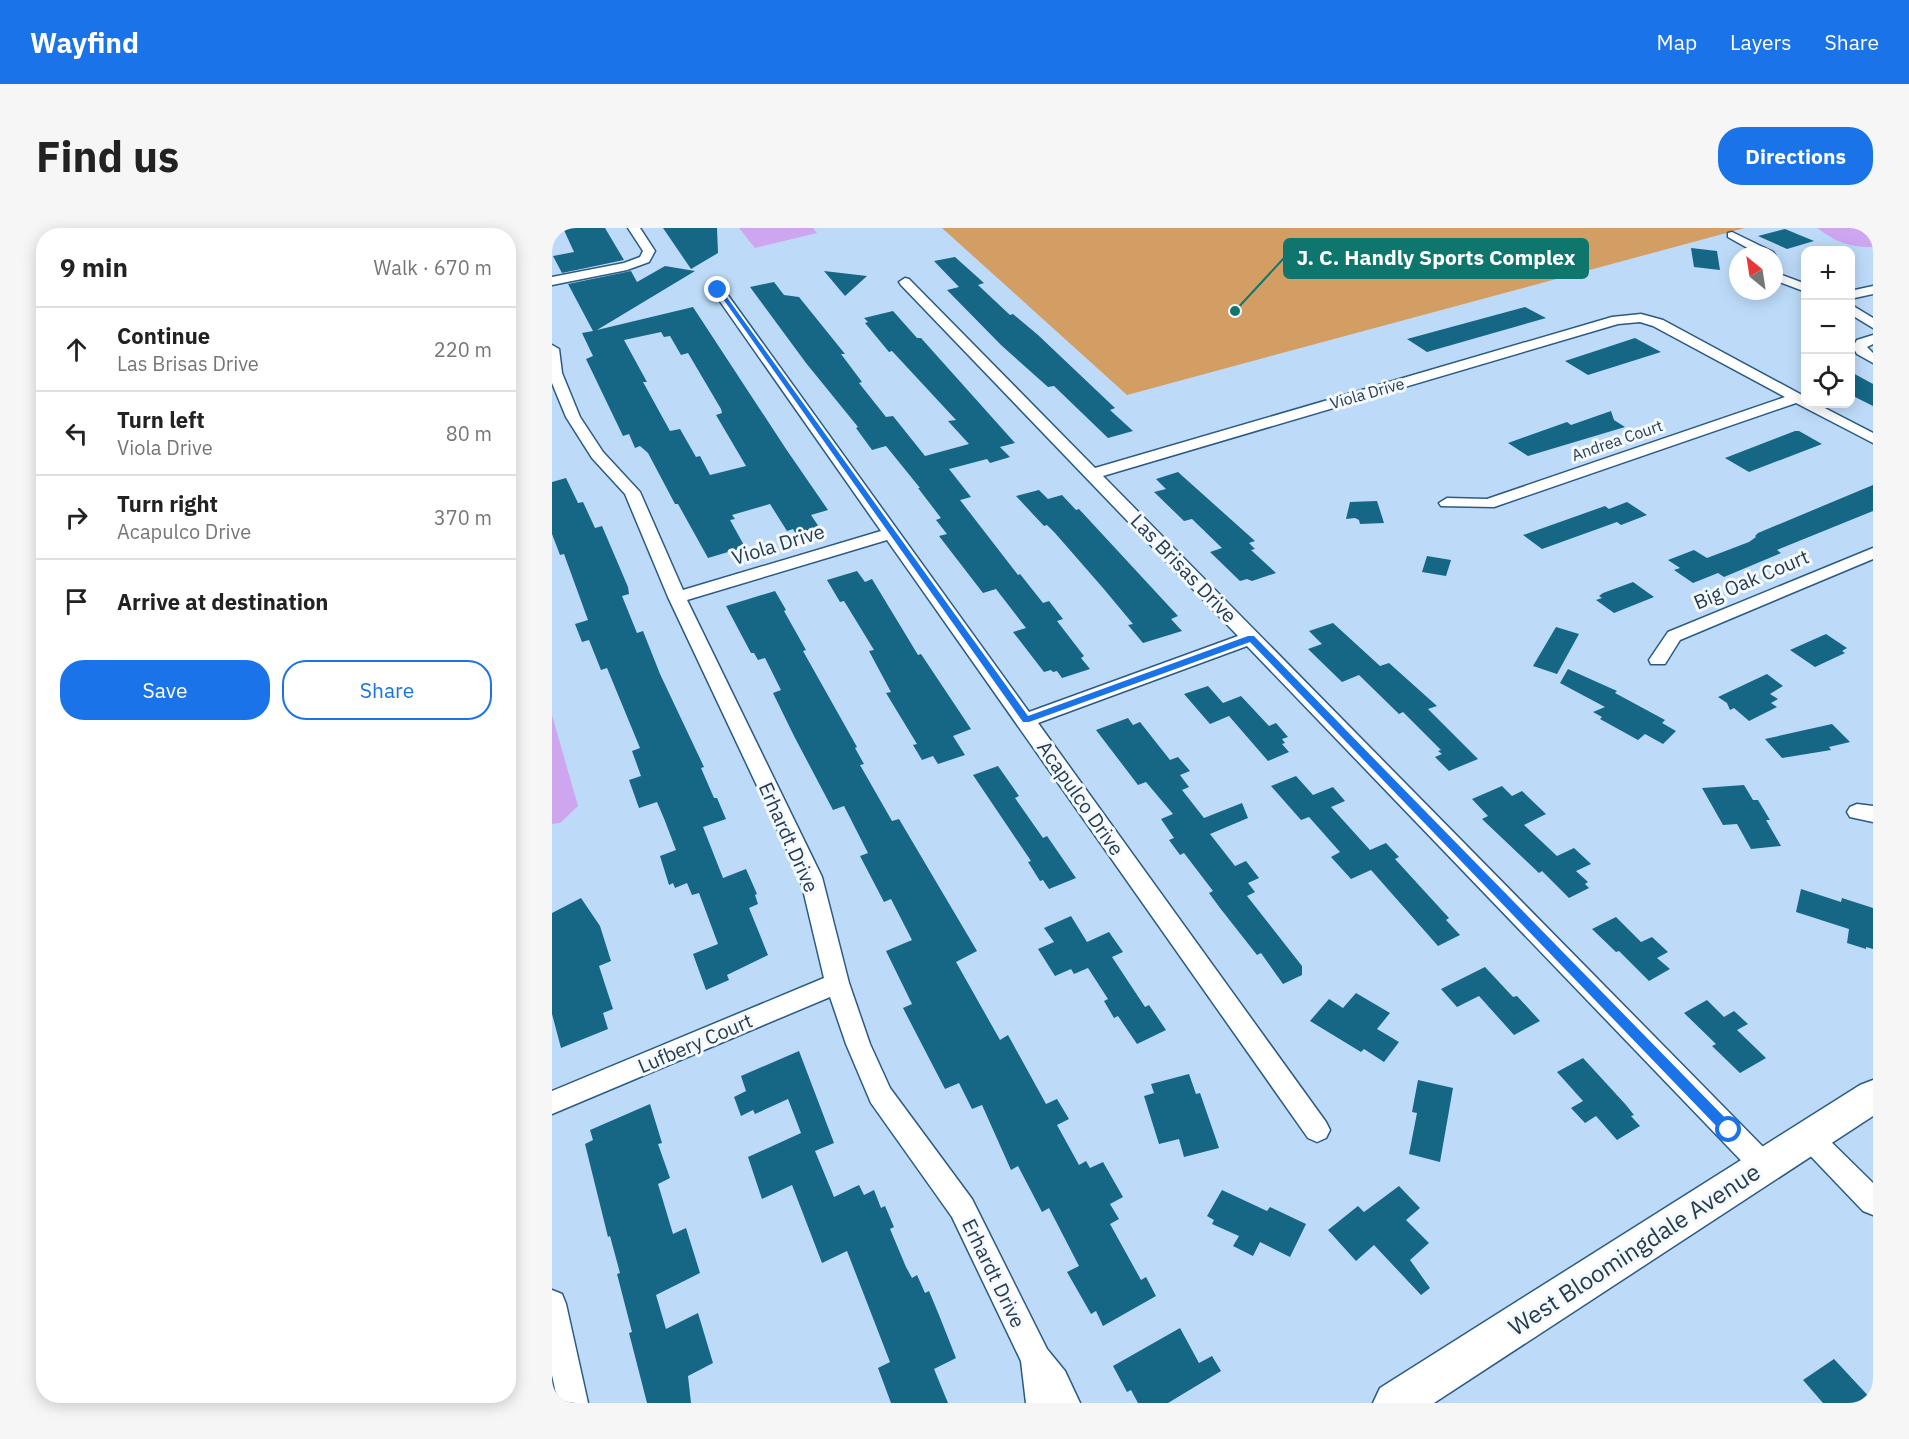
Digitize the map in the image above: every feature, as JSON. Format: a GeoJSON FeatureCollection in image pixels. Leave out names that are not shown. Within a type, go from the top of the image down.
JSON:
{"type":"FeatureCollection","features":[{"type":"Feature","properties":{"kind":"main road","name":"West Bloomingdale Avenue"},"geometry":{"type":"LineString","coordinates":[[1395,1403],[1873,1096]]}},
{"type":"Feature","properties":{"kind":"street"},"geometry":{"type":"LineString","coordinates":[[552,281],[627,266],[645,259],[649,251],[634,228]]}},
{"type":"Feature","properties":{"kind":"street"},"geometry":{"type":"LineString","coordinates":[[1732,235],[1752,246]]}},
{"type":"Feature","properties":{"kind":"street"},"geometry":{"type":"LineString","coordinates":[[1783,279],[1801,286]]}},
{"type":"Feature","properties":{"kind":"street","name":"Las Brisas Drive"},"geometry":{"type":"LineString","coordinates":[[905,282],[1764,1166]]}},
{"type":"Feature","properties":{"kind":"street","name":"Acapulco Drive"},"geometry":{"type":"LineString","coordinates":[[718,290],[1317,1130]]}},
{"type":"Feature","properties":{"kind":"street"},"geometry":{"type":"LineString","coordinates":[[1855,294],[1873,290]]}},
{"type":"Feature","properties":{"kind":"street"},"geometry":{"type":"LineString","coordinates":[[1855,311],[1873,324]]}},
{"type":"Feature","properties":{"kind":"street","name":"Viola Drive"},"geometry":{"type":"LineString","coordinates":[[1093,474],[1617,320],[1641,318],[1658,322],[1801,400]]}},
{"type":"Feature","properties":{"kind":"street"},"geometry":{"type":"LineString","coordinates":[[1873,339],[1867,340],[1860,347],[1873,359]]}},
{"type":"Feature","properties":{"kind":"street","name":"Erhardt Drive"},"geometry":{"type":"LineString","coordinates":[[552,349],[555,373],[573,417],[597,455],[632,492],[677,597],[811,877],[837,983],[858,1044],[880,1095],[962,1208],[1036,1360],[1054,1382],[1065,1403]]}},
{"type":"Feature","properties":{"kind":"street","name":"Andrea Court"},"geometry":{"type":"LineString","coordinates":[[1447,503],[1488,504],[1801,402]]}},
{"type":"Feature","properties":{"kind":"street"},"geometry":{"type":"LineString","coordinates":[[1816,408],[1873,439]]}},
{"type":"Feature","properties":{"kind":"street","name":"Viola Drive"},"geometry":{"type":"LineString","coordinates":[[677,597],[892,533]]}},
{"type":"Feature","properties":{"kind":"street","name":"Big Oak Court"},"geometry":{"type":"LineString","coordinates":[[1658,660],[1674,636],[1873,553]]}},
{"type":"Feature","properties":{"kind":"street"},"geometry":{"type":"LineString","coordinates":[[1026,720],[1251,638]]}},
{"type":"Feature","properties":{"kind":"street","name":"Lufbery Court"},"geometry":{"type":"LineString","coordinates":[[552,1103],[837,983]]}},
{"type":"Feature","properties":{"kind":"street"},"geometry":{"type":"LineString","coordinates":[[1809,1137],[1873,1202]]}},
{"type":"Feature","properties":{"kind":"street"},"geometry":{"type":"LineString","coordinates":[[552,1305],[573,1403]]}},
{"type":"Feature","properties":{"kind":"street","name":"Erhardt Drive"},"geometry":{"type":"LineString","coordinates":[[1036,1360],[1041,1403]]}},
{"type":"Feature","properties":{"kind":"shaded area"},"geometry":{"type":"Polygon","coordinates":[[[739,228],[813,228],[817,233],[755,248],[739,228]]]}},
{"type":"Feature","properties":{"kind":"shaded area"},"geometry":{"type":"Polygon","coordinates":[[[942,228],[1745,228],[1127,395],[942,228]]]}},
{"type":"Feature","properties":{"kind":"shaded area"},"geometry":{"type":"Polygon","coordinates":[[[1817,228],[1873,228],[1873,247],[1843,243],[1817,228]]]}},
{"type":"Feature","properties":{"kind":"shaded area"},"geometry":{"type":"Polygon","coordinates":[[[552,715],[578,806],[560,823],[552,824],[552,715]]]}},
{"type":"Feature","properties":{"kind":"building"},"geometry":{"type":"Polygon","coordinates":[[[563,228],[605,228],[624,260],[562,273],[553,256],[574,252],[563,228]]]}},
{"type":"Feature","properties":{"kind":"building"},"geometry":{"type":"Polygon","coordinates":[[[663,228],[717,228],[718,253],[691,269],[663,228]]]}},
{"type":"Feature","properties":{"kind":"building"},"geometry":{"type":"Polygon","coordinates":[[[1785,229],[1814,241],[1787,249],[1758,236],[1785,229]]]}},
{"type":"Feature","properties":{"kind":"building"},"geometry":{"type":"Polygon","coordinates":[[[1691,248],[1717,251],[1720,270],[1694,267],[1691,248]]]}},
{"type":"Feature","properties":{"kind":"building"},"geometry":{"type":"Polygon","coordinates":[[[955,257],[984,283],[978,285],[1010,315],[1013,314],[1038,335],[1115,408],[1110,410],[1133,431],[1108,438],[1054,386],[1048,387],[1001,345],[947,290],[959,287],[934,261],[955,257]]]}},
{"type":"Feature","properties":{"kind":"building"},"geometry":{"type":"Polygon","coordinates":[[[665,266],[695,271],[597,330],[693,307],[828,510],[811,515],[819,527],[796,534],[793,529],[787,531],[770,504],[732,515],[735,519],[730,520],[745,547],[708,558],[678,504],[675,504],[648,453],[640,446],[635,448],[629,434],[623,436],[586,359],[593,356],[582,333],[593,331],[568,284],[631,271],[637,282],[665,266]],[[661,332],[624,340],[647,382],[643,382],[670,431],[680,429],[696,457],[700,456],[710,475],[746,466],[716,415],[722,413],[721,409],[688,353],[681,355],[670,336],[664,337],[661,332]]]}},
{"type":"Feature","properties":{"kind":"building"},"geometry":{"type":"Polygon","coordinates":[[[824,271],[867,276],[845,296],[824,271]]]}},
{"type":"Feature","properties":{"kind":"building"},"geometry":{"type":"Polygon","coordinates":[[[774,282],[784,295],[799,297],[845,354],[841,354],[862,382],[859,383],[886,417],[893,416],[925,456],[969,444],[948,421],[956,420],[892,351],[889,352],[865,323],[868,322],[864,318],[893,311],[917,338],[921,338],[1015,443],[1000,447],[1010,457],[990,463],[987,459],[949,469],[971,497],[960,500],[1018,575],[1020,574],[1043,603],[1049,601],[1063,619],[1057,621],[1084,656],[1081,658],[1090,669],[1062,678],[1057,671],[1044,672],[1013,632],[1026,628],[996,589],[983,593],[939,536],[947,534],[936,520],[941,518],[918,488],[920,488],[886,446],[872,450],[856,428],[858,427],[806,363],[750,287],[774,282]]]}},
{"type":"Feature","properties":{"kind":"building"},"geometry":{"type":"Polygon","coordinates":[[[1525,307],[1546,318],[1427,352],[1407,339],[1525,307]]]}},
{"type":"Feature","properties":{"kind":"building"},"geometry":{"type":"Polygon","coordinates":[[[1635,338],[1661,352],[1588,375],[1565,361],[1635,338]]]}},
{"type":"Feature","properties":{"kind":"building"},"geometry":{"type":"Polygon","coordinates":[[[1855,374],[1873,384],[1873,406],[1855,397],[1855,374]]]}},
{"type":"Feature","properties":{"kind":"building"},"geometry":{"type":"Polygon","coordinates":[[[1611,411],[1614,420],[1625,427],[1528,456],[1508,443],[1567,422],[1571,425],[1611,411]]]}},
{"type":"Feature","properties":{"kind":"building"},"geometry":{"type":"Polygon","coordinates":[[[1795,431],[1822,444],[1749,472],[1725,458],[1795,431]]]}},
{"type":"Feature","properties":{"kind":"building"},"geometry":{"type":"Polygon","coordinates":[[[1178,472],[1255,541],[1249,543],[1255,549],[1251,550],[1276,573],[1252,581],[1247,579],[1240,581],[1210,552],[1222,548],[1192,519],[1184,521],[1154,492],[1166,489],[1156,479],[1178,472]]]}},
{"type":"Feature","properties":{"kind":"building"},"geometry":{"type":"Polygon","coordinates":[[[566,478],[578,503],[583,502],[595,528],[602,526],[628,587],[629,594],[622,596],[637,633],[643,631],[660,674],[704,767],[701,768],[714,798],[717,798],[726,819],[703,827],[723,878],[746,869],[757,894],[755,895],[758,904],[749,908],[768,955],[727,975],[729,980],[706,990],[693,954],[718,944],[699,893],[692,895],[687,883],[675,888],[673,883],[669,885],[660,856],[676,850],[665,821],[657,802],[639,808],[629,780],[641,776],[632,751],[640,748],[607,668],[601,670],[589,640],[582,642],[575,624],[588,620],[564,554],[560,555],[552,534],[552,482],[566,478]]]}},
{"type":"Feature","properties":{"kind":"building"},"geometry":{"type":"Polygon","coordinates":[[[1873,485],[1873,511],[1777,550],[1781,553],[1724,577],[1718,573],[1693,583],[1674,570],[1680,568],[1668,560],[1694,550],[1707,558],[1749,542],[1758,533],[1873,485]]]}},
{"type":"Feature","properties":{"kind":"building"},"geometry":{"type":"Polygon","coordinates":[[[1039,490],[1048,499],[1062,495],[1076,510],[1079,509],[1178,616],[1171,619],[1182,631],[1143,643],[1128,625],[1133,624],[1103,588],[1055,533],[1047,525],[1044,526],[1016,496],[1039,490]]]}},
{"type":"Feature","properties":{"kind":"building"},"geometry":{"type":"Polygon","coordinates":[[[1377,501],[1384,523],[1360,524],[1355,518],[1346,519],[1350,502],[1377,501]]]}},
{"type":"Feature","properties":{"kind":"building"},"geometry":{"type":"Polygon","coordinates":[[[1627,502],[1647,515],[1621,525],[1617,522],[1542,549],[1523,535],[1605,506],[1609,509],[1627,502]]]}},
{"type":"Feature","properties":{"kind":"building"},"geometry":{"type":"Polygon","coordinates":[[[1427,556],[1451,560],[1446,576],[1422,572],[1427,556]]]}},
{"type":"Feature","properties":{"kind":"building"},"geometry":{"type":"Polygon","coordinates":[[[857,571],[865,582],[872,579],[918,655],[921,654],[971,729],[953,736],[965,755],[938,764],[933,756],[922,760],[913,745],[917,744],[886,693],[891,692],[869,651],[874,650],[844,601],[840,602],[827,580],[857,571]]]}},
{"type":"Feature","properties":{"kind":"building"},"geometry":{"type":"Polygon","coordinates":[[[1633,582],[1654,597],[1614,613],[1596,600],[1602,598],[1599,596],[1603,593],[1633,582]]]}},
{"type":"Feature","properties":{"kind":"building"},"geometry":{"type":"Polygon","coordinates":[[[775,591],[806,650],[803,651],[857,747],[855,748],[864,764],[860,765],[892,821],[899,819],[977,951],[956,962],[1000,1040],[1008,1035],[1046,1104],[1057,1099],[1069,1119],[1057,1125],[1079,1165],[1086,1161],[1090,1168],[1103,1162],[1123,1197],[1110,1204],[1119,1219],[1110,1224],[1141,1280],[1146,1277],[1156,1296],[1103,1326],[1096,1311],[1091,1314],[1067,1272],[1079,1266],[1049,1208],[1042,1212],[1018,1166],[1011,1170],[982,1105],[972,1109],[959,1083],[945,1089],[903,1008],[912,1004],[886,951],[912,940],[891,899],[884,902],[860,856],[868,853],[844,806],[833,810],[794,736],[773,693],[781,690],[765,658],[758,660],[754,653],[751,653],[726,606],[775,591]]]}},
{"type":"Feature","properties":{"kind":"building"},"geometry":{"type":"Polygon","coordinates":[[[1333,623],[1380,666],[1389,663],[1437,706],[1428,709],[1478,759],[1449,771],[1435,757],[1442,754],[1438,751],[1441,750],[1403,712],[1399,714],[1359,675],[1342,682],[1308,649],[1322,644],[1309,631],[1333,623]]]}},
{"type":"Feature","properties":{"kind":"building"},"geometry":{"type":"Polygon","coordinates":[[[1556,627],[1579,634],[1557,674],[1533,666],[1556,627]]]}},
{"type":"Feature","properties":{"kind":"building"},"geometry":{"type":"Polygon","coordinates":[[[1826,634],[1847,648],[1842,651],[1845,653],[1815,667],[1790,650],[1826,634]]]}},
{"type":"Feature","properties":{"kind":"building"},"geometry":{"type":"Polygon","coordinates":[[[1568,669],[1617,691],[1615,693],[1665,720],[1662,723],[1676,731],[1663,744],[1645,734],[1638,740],[1600,719],[1602,717],[1593,712],[1605,707],[1560,683],[1568,669]]]}},
{"type":"Feature","properties":{"kind":"building"},"geometry":{"type":"Polygon","coordinates":[[[1767,674],[1783,686],[1770,694],[1778,699],[1771,703],[1777,707],[1749,721],[1734,708],[1730,710],[1727,703],[1718,697],[1767,674]]]}},
{"type":"Feature","properties":{"kind":"building"},"geometry":{"type":"Polygon","coordinates":[[[1208,686],[1223,703],[1241,696],[1269,726],[1276,723],[1288,737],[1282,739],[1285,743],[1282,744],[1289,752],[1268,761],[1229,716],[1210,724],[1184,694],[1208,686]]]}},
{"type":"Feature","properties":{"kind":"building"},"geometry":{"type":"Polygon","coordinates":[[[1128,718],[1133,725],[1140,722],[1170,760],[1178,757],[1190,771],[1180,775],[1189,787],[1182,790],[1204,818],[1242,803],[1248,818],[1210,834],[1235,866],[1246,861],[1259,878],[1248,883],[1255,892],[1247,896],[1302,966],[1302,975],[1283,984],[1261,953],[1257,955],[1220,908],[1209,893],[1213,891],[1184,853],[1180,855],[1169,840],[1174,838],[1161,819],[1173,814],[1146,782],[1138,785],[1096,730],[1128,718]]]}},
{"type":"Feature","properties":{"kind":"building"},"geometry":{"type":"Polygon","coordinates":[[[1832,724],[1850,742],[1829,747],[1831,750],[1782,758],[1765,739],[1832,724]]]}},
{"type":"Feature","properties":{"kind":"building"},"geometry":{"type":"Polygon","coordinates":[[[998,766],[1019,796],[1015,798],[1043,838],[1047,836],[1076,878],[1049,889],[1043,880],[1040,881],[1028,862],[1031,861],[973,775],[998,766]]]}},
{"type":"Feature","properties":{"kind":"building"},"geometry":{"type":"Polygon","coordinates":[[[1296,776],[1313,795],[1333,787],[1345,801],[1331,807],[1370,850],[1386,843],[1399,857],[1395,859],[1449,918],[1446,920],[1460,935],[1438,946],[1371,870],[1351,879],[1331,857],[1340,852],[1309,817],[1301,820],[1271,786],[1296,776]]]}},
{"type":"Feature","properties":{"kind":"building"},"geometry":{"type":"Polygon","coordinates":[[[1744,785],[1753,800],[1758,800],[1781,846],[1751,849],[1737,824],[1723,825],[1702,788],[1744,785]]]}},
{"type":"Feature","properties":{"kind":"building"},"geometry":{"type":"Polygon","coordinates":[[[1502,786],[1512,796],[1522,791],[1546,814],[1524,825],[1557,856],[1574,848],[1591,864],[1576,871],[1588,882],[1585,884],[1589,888],[1569,898],[1542,871],[1539,873],[1482,819],[1488,816],[1472,799],[1502,786]]]}},
{"type":"Feature","properties":{"kind":"building"},"geometry":{"type":"Polygon","coordinates":[[[1801,889],[1841,902],[1842,898],[1873,908],[1873,949],[1847,943],[1849,929],[1796,912],[1801,889]]]}},
{"type":"Feature","properties":{"kind":"building"},"geometry":{"type":"Polygon","coordinates":[[[581,898],[600,926],[611,961],[599,966],[613,1009],[603,1013],[608,1029],[561,1048],[552,1014],[552,913],[581,898]]]}},
{"type":"Feature","properties":{"kind":"building"},"geometry":{"type":"Polygon","coordinates":[[[1071,916],[1087,942],[1109,932],[1123,952],[1112,957],[1145,1007],[1149,1005],[1166,1030],[1137,1044],[1118,1016],[1114,1018],[1104,1001],[1108,999],[1088,968],[1074,974],[1071,969],[1055,976],[1038,949],[1054,942],[1044,928],[1071,916]]]}},
{"type":"Feature","properties":{"kind":"building"},"geometry":{"type":"Polygon","coordinates":[[[1616,917],[1641,942],[1652,937],[1668,952],[1657,958],[1670,969],[1649,981],[1619,951],[1616,952],[1592,929],[1616,917]]]}},
{"type":"Feature","properties":{"kind":"building"},"geometry":{"type":"Polygon","coordinates":[[[1485,967],[1540,1021],[1514,1035],[1479,996],[1457,1007],[1441,989],[1485,967]]]}},
{"type":"Feature","properties":{"kind":"building"},"geometry":{"type":"Polygon","coordinates":[[[1356,993],[1390,1013],[1377,1029],[1399,1042],[1384,1062],[1364,1049],[1361,1052],[1310,1021],[1329,999],[1343,1008],[1356,993]]]}},
{"type":"Feature","properties":{"kind":"building"},"geometry":{"type":"Polygon","coordinates":[[[1707,1000],[1724,1017],[1734,1011],[1748,1024],[1737,1030],[1766,1058],[1740,1073],[1712,1046],[1716,1044],[1684,1013],[1707,1000]]]}},
{"type":"Feature","properties":{"kind":"building"},"geometry":{"type":"Polygon","coordinates":[[[799,1051],[834,1143],[815,1151],[834,1197],[859,1185],[864,1195],[874,1190],[881,1208],[885,1206],[894,1227],[890,1229],[906,1267],[912,1278],[917,1275],[925,1293],[929,1291],[956,1358],[934,1369],[948,1403],[891,1403],[878,1368],[890,1362],[847,1251],[822,1263],[792,1185],[762,1199],[748,1157],[801,1133],[788,1099],[755,1114],[753,1110],[741,1116],[734,1097],[746,1091],[741,1076],[799,1051]]]}},
{"type":"Feature","properties":{"kind":"building"},"geometry":{"type":"Polygon","coordinates":[[[1583,1058],[1626,1105],[1634,1115],[1631,1116],[1640,1126],[1617,1140],[1596,1116],[1585,1123],[1571,1108],[1583,1101],[1557,1072],[1583,1058]]]}},
{"type":"Feature","properties":{"kind":"building"},"geometry":{"type":"Polygon","coordinates":[[[1189,1074],[1196,1094],[1200,1093],[1219,1148],[1184,1157],[1179,1139],[1159,1144],[1144,1096],[1154,1093],[1151,1084],[1189,1074]]]}},
{"type":"Feature","properties":{"kind":"building"},"geometry":{"type":"Polygon","coordinates":[[[1418,1080],[1453,1088],[1440,1162],[1409,1154],[1417,1113],[1412,1112],[1418,1080]]]}},
{"type":"Feature","properties":{"kind":"building"},"geometry":{"type":"Polygon","coordinates":[[[650,1104],[662,1143],[658,1144],[670,1178],[658,1184],[673,1234],[686,1228],[700,1273],[656,1295],[666,1329],[698,1313],[713,1363],[688,1376],[691,1403],[647,1403],[629,1333],[632,1332],[617,1274],[620,1273],[610,1236],[608,1237],[585,1144],[593,1140],[590,1130],[650,1104]]]}},
{"type":"Feature","properties":{"kind":"building"},"geometry":{"type":"Polygon","coordinates":[[[1399,1186],[1420,1208],[1406,1220],[1429,1243],[1410,1260],[1430,1288],[1421,1295],[1374,1245],[1356,1261],[1328,1230],[1358,1206],[1364,1212],[1399,1186]]]}},
{"type":"Feature","properties":{"kind":"building"},"geometry":{"type":"Polygon","coordinates":[[[1222,1190],[1267,1211],[1270,1207],[1306,1224],[1290,1257],[1260,1242],[1253,1256],[1233,1246],[1239,1236],[1212,1224],[1214,1220],[1207,1216],[1222,1190]]]}},
{"type":"Feature","properties":{"kind":"building"},"geometry":{"type":"Polygon","coordinates":[[[1180,1328],[1199,1363],[1212,1356],[1221,1371],[1168,1403],[1138,1403],[1131,1390],[1127,1392],[1113,1366],[1180,1328]]]}},
{"type":"Feature","properties":{"kind":"building"},"geometry":{"type":"Polygon","coordinates":[[[1834,1359],[1873,1403],[1823,1403],[1803,1380],[1834,1359]]]}},
{"type":"Feature","properties":{"kind":"place","name":"J. C. Handly Sports Complex"},"geometry":{"type":"Point","coordinates":[1235,311]}},
{"type":"Feature","properties":{"kind":"route"},"geometry":{"type":"LineString","coordinates":[[718,290],[1026,720],[1251,638],[1729,1130]]}}]}
